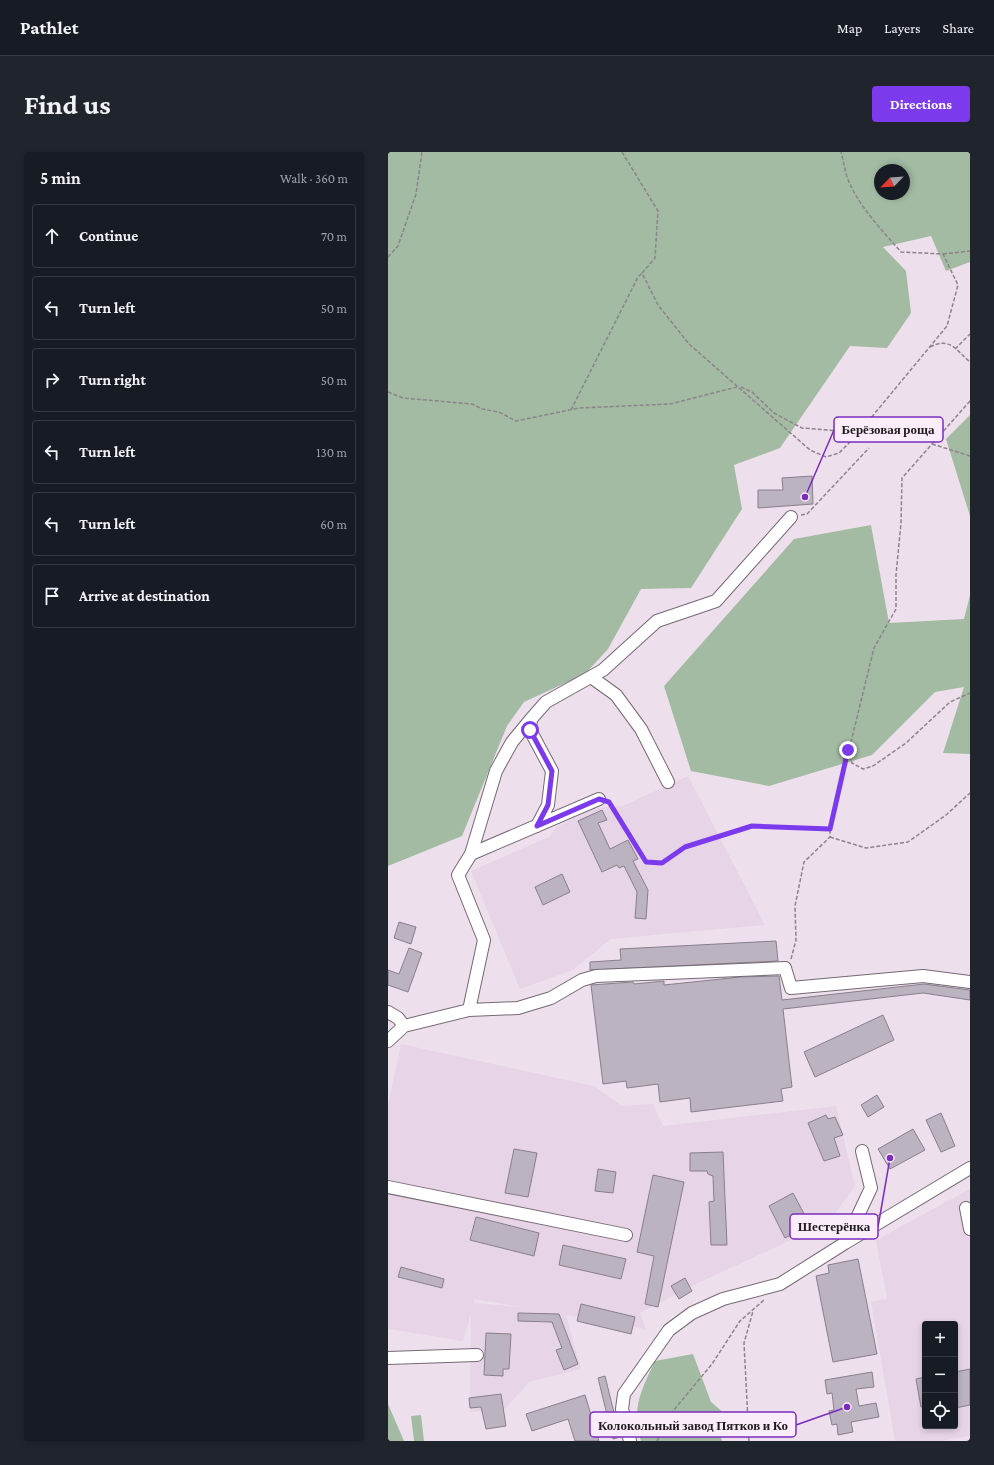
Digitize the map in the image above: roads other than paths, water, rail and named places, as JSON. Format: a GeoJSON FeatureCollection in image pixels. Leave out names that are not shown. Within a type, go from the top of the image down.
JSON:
{"type":"FeatureCollection","features":[{"type":"Feature","properties":{"kind":"street"},"geometry":{"type":"LineString","coordinates":[[468,1010],[484,940],[458,875],[471,854],[496,771],[512,742],[546,702],[603,670],[657,621],[716,602],[791,517]]}},
{"type":"Feature","properties":{"kind":"street"},"geometry":{"type":"LineString","coordinates":[[591,677],[616,695],[636,723],[668,782]]}},
{"type":"Feature","properties":{"kind":"street"},"geometry":{"type":"LineString","coordinates":[[531,719],[530,730],[552,771],[548,805],[537,826]]}},
{"type":"Feature","properties":{"kind":"street"},"geometry":{"type":"LineString","coordinates":[[471,854],[599,799]]}},
{"type":"Feature","properties":{"kind":"street"},"geometry":{"type":"LineString","coordinates":[[388,1041],[404,1026],[468,1010],[518,1008],[551,998],[582,980],[596,976],[785,968],[790,988],[923,976],[970,982]]}},
{"type":"Feature","properties":{"kind":"street"},"geometry":{"type":"LineString","coordinates":[[388,1012],[398,1018],[404,1026]]}},
{"type":"Feature","properties":{"kind":"street"},"geometry":{"type":"LineString","coordinates":[[845,1243],[871,1188],[862,1151]]}},
{"type":"Feature","properties":{"kind":"street"},"geometry":{"type":"LineString","coordinates":[[630,1441],[622,1409],[624,1394],[669,1330],[692,1314],[722,1299],[780,1284],[970,1168]]}},
{"type":"Feature","properties":{"kind":"street"},"geometry":{"type":"LineString","coordinates":[[388,1187],[626,1235]]}},
{"type":"Feature","properties":{"kind":"street"},"geometry":{"type":"LineString","coordinates":[[966,1208],[970,1229]]}},
{"type":"Feature","properties":{"kind":"street"},"geometry":{"type":"LineString","coordinates":[[388,1358],[477,1355]]}},
{"type":"Feature","properties":{"kind":"place","name":"Берёзовая роща"},"geometry":{"type":"Point","coordinates":[805,497]}},
{"type":"Feature","properties":{"kind":"place","name":"Шестерёнка"},"geometry":{"type":"Point","coordinates":[890,1158]}},
{"type":"Feature","properties":{"kind":"place","name":"Колокольный завод Пятков и Ко"},"geometry":{"type":"Point","coordinates":[847,1407]}}]}
